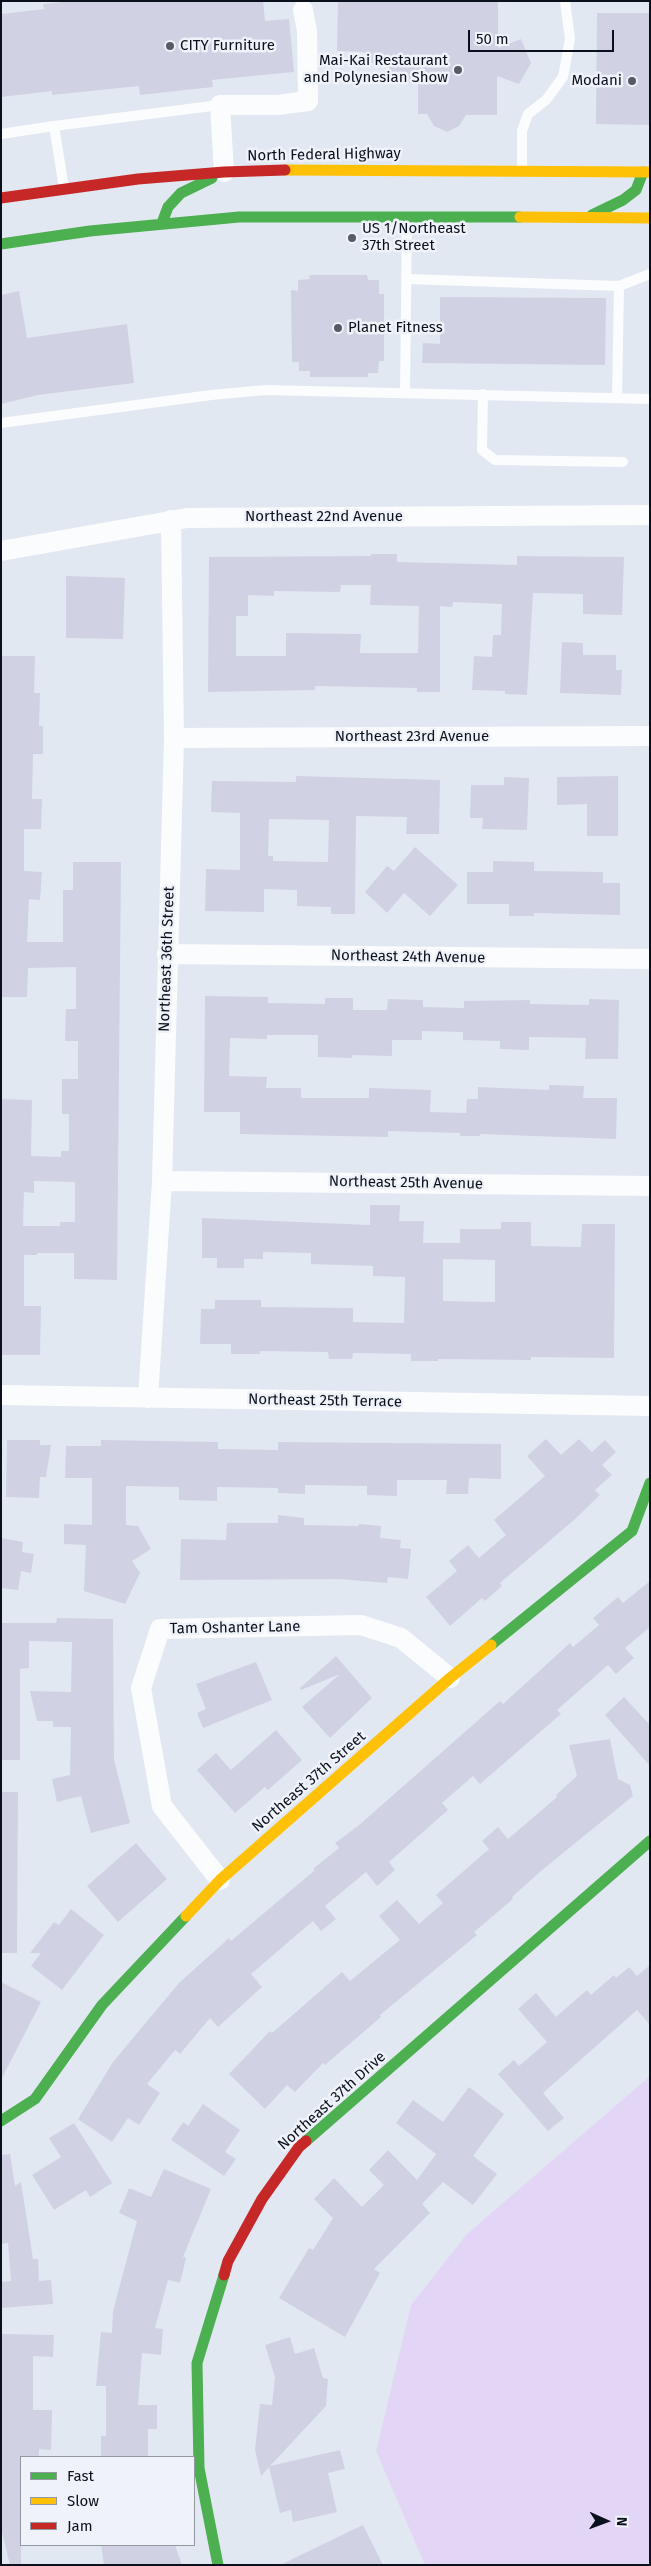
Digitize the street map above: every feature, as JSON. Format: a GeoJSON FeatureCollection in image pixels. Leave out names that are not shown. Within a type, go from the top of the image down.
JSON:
{"type":"FeatureCollection","features":[{"type":"Feature","properties":{"kind":"street"},"geometry":{"type":"LineString","coordinates":[[162,224],[168,207],[181,193],[224,172],[220,105],[278,105],[308,101],[307,31],[300,5]]}},
{"type":"Feature","properties":{"kind":"street","name":"North Federal Highway"},"geometry":{"type":"LineString","coordinates":[[1,198],[138,179],[224,172],[336,169],[646,172]]}},
{"type":"Feature","properties":{"kind":"street"},"geometry":{"type":"LineString","coordinates":[[588,217],[622,200],[636,190],[646,172]]}},
{"type":"Feature","properties":{"kind":"street"},"geometry":{"type":"LineString","coordinates":[[1,244],[90,231],[239,217],[650,218]]}},
{"type":"Feature","properties":{"kind":"street","name":"Northeast 22nd Avenue"},"geometry":{"type":"LineString","coordinates":[[1,551],[171,520],[650,515]]}},
{"type":"Feature","properties":{"kind":"street","name":"Northeast 36th Street"},"geometry":{"type":"LineString","coordinates":[[148,1398],[162,1181],[174,738],[171,520]]}},
{"type":"Feature","properties":{"kind":"street","name":"Northeast 23rd Avenue"},"geometry":{"type":"LineString","coordinates":[[174,738],[650,736]]}},
{"type":"Feature","properties":{"kind":"street","name":"Northeast 24th Avenue"},"geometry":{"type":"LineString","coordinates":[[167,954],[650,959]]}},
{"type":"Feature","properties":{"kind":"street","name":"Northeast 25th Avenue"},"geometry":{"type":"LineString","coordinates":[[162,1181],[650,1186]]}},
{"type":"Feature","properties":{"kind":"street","name":"Northeast 25th Terrace"},"geometry":{"type":"LineString","coordinates":[[1,1395],[650,1406]]}},
{"type":"Feature","properties":{"kind":"street","name":"Northeast 37th Street"},"geometry":{"type":"LineString","coordinates":[[1,2121],[35,2099],[102,2005],[220,1880],[450,1678],[632,1531],[650,1483]]}},
{"type":"Feature","properties":{"kind":"street","name":"Tam Oshanter Lane"},"geometry":{"type":"LineString","coordinates":[[220,1880],[162,1806],[141,1688],[160,1629],[361,1625],[401,1638],[450,1678]]}},
{"type":"Feature","properties":{"kind":"street","name":"Northeast 37th Drive"},"geometry":{"type":"LineString","coordinates":[[218,2565],[199,2468],[197,2363],[228,2261],[262,2199],[299,2148],[650,1841]]}},
{"type":"Feature","properties":{"kind":"lane"},"geometry":{"type":"LineString","coordinates":[[522,170],[522,131],[528,114],[546,100],[564,77],[570,39],[565,1]]}},
{"type":"Feature","properties":{"kind":"lane"},"geometry":{"type":"LineString","coordinates":[[1,134],[220,105]]}},
{"type":"Feature","properties":{"kind":"lane"},"geometry":{"type":"LineString","coordinates":[[54,126],[64,188]]}},
{"type":"Feature","properties":{"kind":"lane"},"geometry":{"type":"LineString","coordinates":[[405,392],[407,216]]}},
{"type":"Feature","properties":{"kind":"lane"},"geometry":{"type":"LineString","coordinates":[[406,279],[619,286],[650,274]]}},
{"type":"Feature","properties":{"kind":"lane"},"geometry":{"type":"LineString","coordinates":[[617,398],[619,286]]}},
{"type":"Feature","properties":{"kind":"lane"},"geometry":{"type":"LineString","coordinates":[[1,423],[210,395],[265,390],[650,399]]}},
{"type":"Feature","properties":{"kind":"lane"},"geometry":{"type":"LineString","coordinates":[[483,394],[482,450],[486,455],[495,460],[623,462]]}},
{"type":"Feature","properties":{"kind":"shaded area"},"geometry":{"type":"Polygon","coordinates":[[[650,2076],[650,2565],[425,2565],[376,2451],[411,2305],[467,2234],[650,2076]]]}},
{"type":"Feature","properties":{"kind":"building","name":"CITY Furniture"},"geometry":{"type":"Polygon","coordinates":[[[73,1],[263,1],[265,21],[289,19],[294,72],[212,80],[213,87],[140,95],[139,86],[52,95],[52,91],[1,97],[1,14],[44,9],[43,4],[73,1]]]}},
{"type":"Feature","properties":{"kind":"building","name":"Mai-Kai Restaurant and Polynesian Show"},"geometry":{"type":"Polygon","coordinates":[[[338,1],[498,1],[498,48],[521,39],[531,63],[519,84],[497,76],[497,115],[466,115],[459,126],[447,132],[434,126],[427,114],[418,114],[418,84],[394,82],[389,78],[389,64],[371,63],[364,52],[337,51],[338,1]]]}},
{"type":"Feature","properties":{"kind":"building"},"geometry":{"type":"Polygon","coordinates":[[[597,13],[650,13],[650,125],[596,124],[597,13]]]}},
{"type":"Feature","properties":{"kind":"building","name":"Planet Fitness"},"geometry":{"type":"Polygon","coordinates":[[[309,275],[367,275],[368,280],[379,280],[379,294],[384,294],[384,361],[379,361],[378,373],[368,373],[368,377],[310,377],[310,371],[299,371],[299,362],[292,362],[291,290],[298,291],[298,280],[310,279],[309,275]]]}},
{"type":"Feature","properties":{"kind":"building"},"geometry":{"type":"Polygon","coordinates":[[[19,291],[27,338],[127,324],[134,383],[38,395],[1,404],[1,295],[19,291]]]}},
{"type":"Feature","properties":{"kind":"building"},"geometry":{"type":"Polygon","coordinates":[[[440,297],[606,298],[605,365],[422,363],[423,343],[440,344],[440,297]]]}},
{"type":"Feature","properties":{"kind":"building"},"geometry":{"type":"Polygon","coordinates":[[[371,554],[397,554],[397,562],[517,565],[517,556],[624,557],[622,615],[583,614],[583,594],[533,593],[527,695],[505,694],[505,691],[472,690],[474,656],[492,657],[493,635],[501,635],[502,604],[453,602],[452,607],[440,606],[440,692],[417,692],[417,688],[315,686],[315,690],[208,692],[209,557],[371,556],[371,554]],[[341,585],[340,592],[274,591],[274,596],[248,595],[248,616],[236,616],[236,656],[286,656],[286,633],[361,634],[360,653],[418,653],[419,606],[370,605],[371,585],[341,585]]]}},
{"type":"Feature","properties":{"kind":"building"},"geometry":{"type":"Polygon","coordinates":[[[66,576],[125,578],[123,639],[66,638],[66,576]]]}},
{"type":"Feature","properties":{"kind":"building"},"geometry":{"type":"Polygon","coordinates":[[[562,642],[583,643],[583,655],[616,655],[616,670],[622,670],[621,695],[560,693],[562,642]]]}},
{"type":"Feature","properties":{"kind":"building"},"geometry":{"type":"Polygon","coordinates":[[[1,656],[35,656],[34,693],[40,693],[39,726],[43,726],[43,754],[33,754],[32,799],[42,799],[41,829],[24,829],[24,871],[42,872],[40,900],[29,899],[27,942],[63,942],[63,890],[73,890],[73,862],[121,862],[117,1280],[74,1279],[74,1253],[24,1255],[24,1306],[41,1306],[40,1355],[1,1355],[1,1099],[32,1100],[31,1156],[61,1157],[61,1151],[69,1151],[69,1114],[62,1114],[62,1079],[78,1079],[78,1041],[65,1041],[66,1009],[76,1009],[76,967],[28,968],[27,997],[1,997],[1,656]],[[34,1181],[34,1193],[24,1192],[23,1226],[60,1226],[60,1222],[75,1222],[75,1182],[34,1181]]]}},
{"type":"Feature","properties":{"kind":"building"},"geometry":{"type":"Polygon","coordinates":[[[296,776],[440,780],[439,834],[406,834],[407,817],[356,816],[355,914],[331,914],[331,907],[297,906],[297,890],[264,889],[264,912],[205,911],[206,869],[240,870],[240,813],[211,812],[212,781],[296,782],[296,776]],[[269,819],[268,856],[273,856],[273,861],[328,862],[329,820],[269,819]]]}},
{"type":"Feature","properties":{"kind":"building"},"geometry":{"type":"Polygon","coordinates":[[[618,776],[618,836],[587,836],[587,804],[557,805],[557,777],[618,776]]]}},
{"type":"Feature","properties":{"kind":"building"},"geometry":{"type":"Polygon","coordinates":[[[504,777],[529,778],[527,830],[482,829],[483,818],[470,818],[471,785],[504,785],[504,777]]]}},
{"type":"Feature","properties":{"kind":"building"},"geometry":{"type":"Polygon","coordinates":[[[415,847],[458,885],[430,916],[404,893],[387,913],[365,892],[387,866],[394,871],[415,847]]]}},
{"type":"Feature","properties":{"kind":"building"},"geometry":{"type":"Polygon","coordinates":[[[493,861],[534,862],[534,871],[603,872],[603,883],[620,883],[620,915],[534,913],[534,916],[509,916],[509,904],[467,904],[467,872],[493,872],[493,861]]]}},
{"type":"Feature","properties":{"kind":"building"},"geometry":{"type":"Polygon","coordinates":[[[205,996],[268,997],[268,1003],[325,1004],[325,998],[353,998],[353,1010],[387,1010],[388,999],[423,1000],[423,1007],[464,1008],[464,1001],[530,1000],[530,1004],[589,1005],[589,999],[619,1000],[618,1059],[585,1059],[586,1038],[529,1037],[529,1050],[500,1049],[500,1041],[463,1040],[463,1032],[422,1031],[422,1040],[392,1040],[392,1056],[352,1055],[352,1058],[318,1057],[318,1035],[267,1035],[267,1039],[230,1038],[229,1076],[267,1077],[266,1088],[301,1088],[301,1098],[369,1098],[369,1088],[431,1090],[430,1112],[466,1113],[467,1099],[478,1099],[478,1087],[549,1090],[549,1085],[584,1086],[583,1098],[617,1098],[616,1139],[480,1134],[480,1136],[460,1136],[460,1133],[388,1131],[388,1137],[240,1134],[240,1112],[204,1112],[205,996]]]}},
{"type":"Feature","properties":{"kind":"building"},"geometry":{"type":"Polygon","coordinates":[[[370,1205],[400,1205],[399,1221],[424,1221],[423,1243],[460,1243],[460,1229],[501,1229],[501,1222],[531,1222],[531,1246],[581,1247],[582,1224],[615,1224],[614,1358],[531,1357],[531,1360],[438,1359],[438,1361],[411,1361],[411,1354],[353,1353],[352,1359],[329,1359],[328,1352],[260,1351],[260,1354],[231,1354],[231,1344],[200,1344],[201,1309],[215,1309],[215,1300],[261,1300],[261,1307],[353,1308],[353,1322],[404,1323],[405,1277],[373,1276],[373,1266],[311,1264],[311,1253],[263,1252],[263,1259],[244,1259],[244,1268],[217,1268],[217,1258],[202,1258],[202,1218],[370,1225],[370,1205]],[[443,1259],[443,1301],[495,1302],[495,1260],[443,1259]]]}},
{"type":"Feature","properties":{"kind":"building"},"geometry":{"type":"Polygon","coordinates":[[[546,1439],[561,1455],[579,1439],[592,1452],[605,1440],[616,1452],[602,1465],[612,1475],[595,1490],[600,1495],[574,1520],[500,1583],[502,1586],[485,1601],[482,1598],[450,1626],[426,1597],[457,1571],[449,1561],[468,1545],[479,1558],[506,1535],[494,1520],[545,1476],[527,1456],[546,1439]]]}},
{"type":"Feature","properties":{"kind":"building"},"geometry":{"type":"Polygon","coordinates":[[[7,1440],[40,1440],[40,1445],[51,1445],[46,1477],[40,1477],[39,1498],[6,1497],[7,1440]]]}},
{"type":"Feature","properties":{"kind":"building"},"geometry":{"type":"Polygon","coordinates":[[[101,1440],[218,1442],[218,1449],[278,1450],[278,1442],[501,1444],[501,1479],[469,1478],[468,1494],[446,1494],[447,1480],[397,1480],[397,1496],[367,1495],[367,1486],[305,1485],[305,1494],[278,1493],[278,1488],[217,1487],[217,1501],[179,1500],[179,1487],[126,1486],[126,1525],[138,1526],[151,1549],[132,1561],[140,1573],[125,1604],[84,1591],[86,1545],[64,1544],[64,1524],[92,1525],[92,1478],[65,1478],[66,1446],[101,1446],[101,1440]]]}},
{"type":"Feature","properties":{"kind":"building"},"geometry":{"type":"Polygon","coordinates":[[[278,1515],[304,1518],[304,1525],[358,1526],[359,1524],[381,1526],[380,1538],[401,1540],[400,1548],[411,1549],[408,1579],[388,1577],[387,1583],[339,1579],[180,1580],[181,1539],[226,1540],[227,1523],[278,1523],[278,1515]]]}},
{"type":"Feature","properties":{"kind":"building"},"geometry":{"type":"Polygon","coordinates":[[[1,1538],[23,1542],[22,1552],[34,1554],[31,1573],[21,1571],[18,1590],[1,1588],[1,1538]]]}},
{"type":"Feature","properties":{"kind":"building"},"geometry":{"type":"Polygon","coordinates":[[[650,1581],[650,1627],[625,1648],[634,1658],[616,1674],[608,1665],[557,1710],[561,1714],[480,1784],[473,1776],[442,1803],[448,1810],[389,1862],[395,1870],[377,1886],[366,1872],[325,1906],[336,1919],[321,1931],[313,1921],[251,1974],[262,1987],[218,2027],[210,2018],[180,2054],[175,2050],[147,2084],[160,2093],[139,2125],[128,2118],[112,2142],[78,2119],[113,2062],[179,1983],[229,1938],[231,1941],[315,1870],[313,1869],[339,1848],[335,1843],[358,1826],[500,1701],[503,1704],[570,1643],[573,1647],[599,1625],[593,1618],[618,1597],[623,1603],[650,1581]]]}},
{"type":"Feature","properties":{"kind":"building"},"geometry":{"type":"Polygon","coordinates":[[[57,1618],[113,1619],[114,1760],[130,1823],[91,1833],[81,1796],[57,1802],[52,1779],[70,1775],[71,1727],[53,1727],[53,1721],[37,1721],[30,1691],[71,1692],[72,1642],[29,1641],[29,1668],[20,1669],[20,1760],[1,1760],[1,1623],[56,1623],[57,1618]]]}},
{"type":"Feature","properties":{"kind":"building"},"geometry":{"type":"Polygon","coordinates":[[[336,1656],[372,1698],[330,1738],[302,1707],[340,1674],[301,1690],[300,1688],[336,1656]]]}},
{"type":"Feature","properties":{"kind":"building"},"geometry":{"type":"Polygon","coordinates":[[[256,1662],[272,1700],[203,1728],[197,1713],[206,1709],[196,1684],[256,1662]]]}},
{"type":"Feature","properties":{"kind":"building"},"geometry":{"type":"Polygon","coordinates":[[[624,1697],[650,1725],[650,1766],[605,1715],[624,1697]]]}},
{"type":"Feature","properties":{"kind":"building"},"geometry":{"type":"Polygon","coordinates":[[[276,1730],[302,1760],[268,1790],[265,1787],[235,1813],[197,1770],[216,1753],[231,1770],[276,1730]]]}},
{"type":"Feature","properties":{"kind":"building"},"geometry":{"type":"Polygon","coordinates":[[[610,1739],[618,1779],[630,1785],[633,1796],[541,1871],[512,1897],[513,1899],[474,1932],[477,1935],[380,2015],[381,2017],[325,2065],[323,2063],[295,2092],[287,2085],[265,2109],[229,2074],[270,2031],[272,2033],[342,1972],[350,1981],[400,1940],[379,1916],[397,1900],[419,1924],[443,1903],[436,1895],[489,1849],[482,1841],[498,1827],[508,1839],[557,1797],[556,1795],[577,1776],[569,1745],[610,1739]]]}},
{"type":"Feature","properties":{"kind":"building"},"geometry":{"type":"Polygon","coordinates":[[[1,1792],[18,1792],[17,1953],[1,1953],[1,1792]]]}},
{"type":"Feature","properties":{"kind":"building"},"geometry":{"type":"Polygon","coordinates":[[[136,1843],[167,1879],[118,1922],[87,1886],[136,1843]]]}},
{"type":"Feature","properties":{"kind":"building"},"geometry":{"type":"Polygon","coordinates":[[[71,1909],[104,1935],[62,1990],[31,1966],[41,1953],[30,1953],[54,1922],[59,1925],[71,1909]]]}},
{"type":"Feature","properties":{"kind":"building"},"geometry":{"type":"Polygon","coordinates":[[[650,1965],[650,2025],[637,2010],[543,2093],[564,2118],[548,2131],[498,2074],[514,2060],[519,2066],[547,2042],[518,2009],[536,1993],[556,2017],[587,1990],[591,1995],[614,1975],[616,1978],[629,1967],[637,1976],[650,1965]]]}},
{"type":"Feature","properties":{"kind":"building"},"geometry":{"type":"Polygon","coordinates":[[[1,1982],[41,2002],[1,2080],[1,1982]]]}},
{"type":"Feature","properties":{"kind":"building"},"geometry":{"type":"Polygon","coordinates":[[[469,2087],[504,2114],[473,2156],[497,2174],[473,2205],[443,2182],[422,2204],[430,2213],[374,2269],[380,2273],[345,2337],[279,2298],[309,2248],[313,2250],[333,2218],[314,2199],[334,2178],[362,2207],[384,2185],[369,2170],[388,2150],[417,2180],[436,2154],[396,2123],[413,2100],[443,2122],[469,2087]]]}},
{"type":"Feature","properties":{"kind":"building"},"geometry":{"type":"Polygon","coordinates":[[[203,2104],[240,2130],[225,2152],[236,2159],[224,2176],[171,2140],[183,2122],[188,2126],[203,2104]]]}},
{"type":"Feature","properties":{"kind":"building"},"geometry":{"type":"Polygon","coordinates":[[[74,2123],[112,2183],[90,2197],[86,2190],[54,2210],[32,2175],[61,2157],[49,2138],[74,2123]]]}},
{"type":"Feature","properties":{"kind":"building"},"geometry":{"type":"Polygon","coordinates":[[[10,2154],[15,2186],[21,2182],[33,2259],[38,2259],[39,2281],[51,2280],[53,2304],[1,2308],[1,2282],[11,2281],[8,2243],[1,2244],[1,2155],[10,2154]]]}},
{"type":"Feature","properties":{"kind":"building"},"geometry":{"type":"Polygon","coordinates":[[[164,2169],[211,2189],[183,2257],[186,2258],[180,2283],[168,2280],[155,2328],[163,2329],[161,2355],[142,2353],[138,2405],[157,2405],[157,2429],[148,2429],[148,2456],[101,2456],[101,2436],[106,2436],[106,2386],[96,2386],[101,2332],[112,2333],[113,2311],[137,2221],[119,2213],[129,2188],[151,2197],[164,2169]]]}},
{"type":"Feature","properties":{"kind":"building"},"geometry":{"type":"Polygon","coordinates":[[[1,2334],[54,2335],[53,2357],[33,2356],[33,2410],[52,2410],[51,2450],[39,2449],[39,2456],[20,2456],[21,2565],[10,2565],[1,2528],[1,2334]]]}},
{"type":"Feature","properties":{"kind":"building"},"geometry":{"type":"Polygon","coordinates":[[[290,2337],[295,2354],[314,2348],[323,2378],[328,2379],[326,2406],[270,2466],[340,2450],[345,2469],[328,2473],[337,2512],[293,2522],[291,2510],[280,2513],[269,2467],[261,2476],[255,2450],[260,2404],[272,2405],[275,2377],[265,2345],[290,2337]]]}},
{"type":"Feature","properties":{"kind":"building"},"geometry":{"type":"Polygon","coordinates":[[[363,2525],[383,2565],[280,2565],[342,2535],[363,2525]]]}},
{"type":"Feature","properties":{"kind":"building"},"geometry":{"type":"Polygon","coordinates":[[[101,2546],[175,2546],[182,2565],[104,2565],[101,2546]]]}},
{"type":"Feature","properties":{"kind":"traffic: fast"},"geometry":{"type":"LineString","coordinates":[[592,215],[623,200],[636,190],[643,172]]}},
{"type":"Feature","properties":{"kind":"traffic: fast"},"geometry":{"type":"LineString","coordinates":[[162,223],[168,207],[181,193],[212,178]]}},
{"type":"Feature","properties":{"kind":"traffic: fast"},"geometry":{"type":"LineString","coordinates":[[1,244],[90,231],[239,217],[520,217]]}},
{"type":"Feature","properties":{"kind":"traffic: fast"},"geometry":{"type":"LineString","coordinates":[[491,1645],[632,1531],[650,1483]]}},
{"type":"Feature","properties":{"kind":"traffic: fast"},"geometry":{"type":"LineString","coordinates":[[306,2141],[650,1841]]}},
{"type":"Feature","properties":{"kind":"traffic: fast"},"geometry":{"type":"LineString","coordinates":[[1,2121],[35,2099],[102,2005],[186,1916]]}},
{"type":"Feature","properties":{"kind":"traffic: fast"},"geometry":{"type":"LineString","coordinates":[[218,2565],[199,2468],[197,2363],[224,2275]]}},
{"type":"Feature","properties":{"kind":"traffic: slow"},"geometry":{"type":"LineString","coordinates":[[285,170],[650,172]]}},
{"type":"Feature","properties":{"kind":"traffic: slow"},"geometry":{"type":"LineString","coordinates":[[520,217],[650,218]]}},
{"type":"Feature","properties":{"kind":"traffic: slow"},"geometry":{"type":"LineString","coordinates":[[186,1916],[220,1880],[450,1678],[491,1645]]}},
{"type":"Feature","properties":{"kind":"traffic: jam"},"geometry":{"type":"LineString","coordinates":[[1,198],[138,179],[224,172],[285,170]]}},
{"type":"Feature","properties":{"kind":"traffic: jam"},"geometry":{"type":"LineString","coordinates":[[224,2275],[228,2261],[262,2199],[299,2147],[306,2141]]}},
{"type":"Feature","properties":{"kind":"place","name":"CITY Furniture"},"geometry":{"type":"Point","coordinates":[170,46]}},
{"type":"Feature","properties":{"kind":"place","name":"Mai-Kai Restaurant and Polynesian Show"},"geometry":{"type":"Point","coordinates":[458,70]}},
{"type":"Feature","properties":{"kind":"place","name":"Modani"},"geometry":{"type":"Point","coordinates":[632,81]}},
{"type":"Feature","properties":{"kind":"place","name":"US 1/Northeast 37th Street"},"geometry":{"type":"Point","coordinates":[352,238]}},
{"type":"Feature","properties":{"kind":"place","name":"Planet Fitness"},"geometry":{"type":"Point","coordinates":[338,328]}}]}
